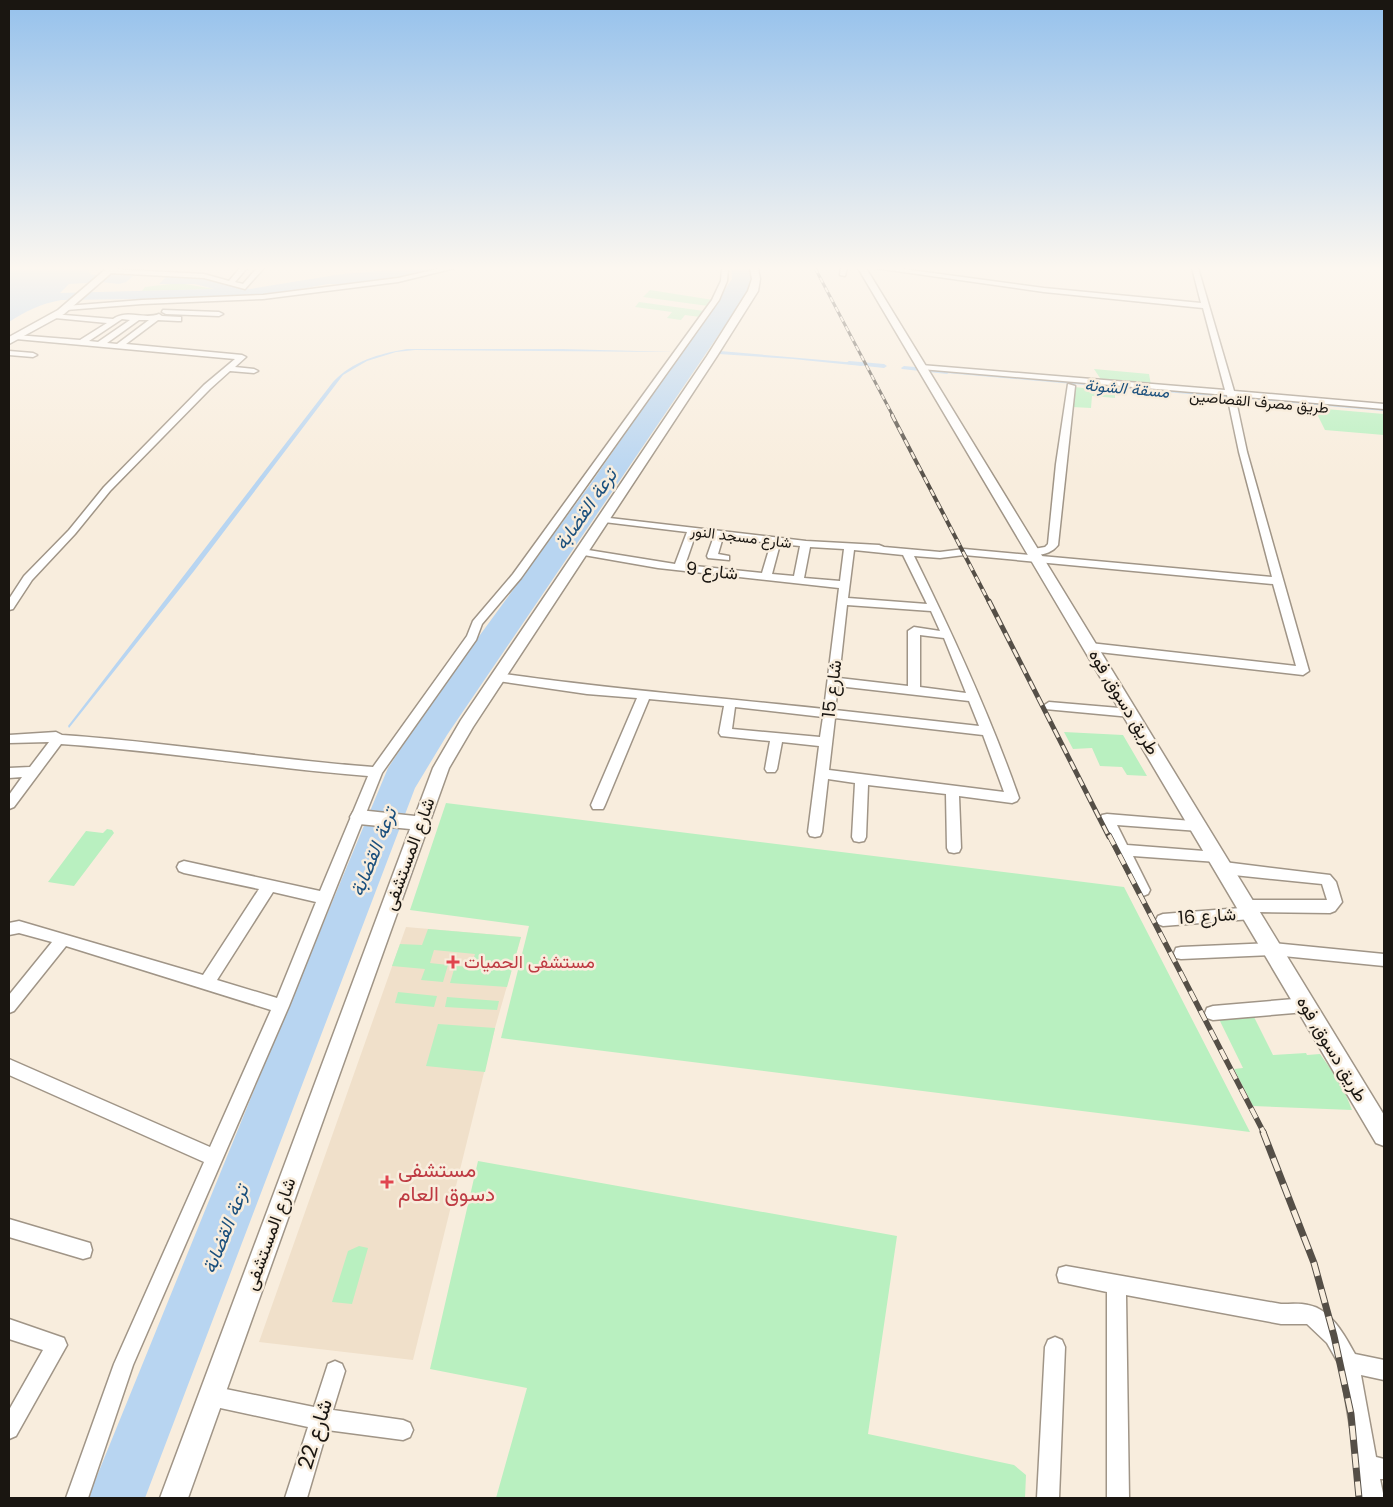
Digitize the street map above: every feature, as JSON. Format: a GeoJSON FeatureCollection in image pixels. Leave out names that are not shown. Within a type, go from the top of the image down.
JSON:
{"type":"FeatureCollection","features":[{"type":"Feature","properties":{"kind":"main road","name":"شارع المستشفى"},"geometry":{"type":"LineString","coordinates":[[174,1498],[415,822],[449,753],[722,338]]}},
{"type":"Feature","properties":{"kind":"main road","name":"طريق دسوق, فوه"},"geometry":{"type":"LineString","coordinates":[[904,338],[1034,556],[1221,862],[1384,1136]]}},
{"type":"Feature","properties":{"kind":"main road"},"geometry":{"type":"LineString","coordinates":[[362,817],[415,822]]}},
{"type":"Feature","properties":{"kind":"street"},"geometry":{"type":"LineString","coordinates":[[81,343],[88,338]]}},
{"type":"Feature","properties":{"kind":"street"},"geometry":{"type":"LineString","coordinates":[[108,345],[115,338]]}},
{"type":"Feature","properties":{"kind":"street"},"geometry":{"type":"LineString","coordinates":[[108,345],[118,338]]}},
{"type":"Feature","properties":{"kind":"street"},"geometry":{"type":"LineString","coordinates":[[95,352],[120,338]]}},
{"type":"Feature","properties":{"kind":"street"},"geometry":{"type":"LineString","coordinates":[[77,1498],[124,1364],[280,1006],[324,898],[362,817],[376,772],[472,637],[477,623],[517,576],[688,338]]}},
{"type":"Feature","properties":{"kind":"street"},"geometry":{"type":"LineString","coordinates":[[1090,647],[1303,670],[1243,452],[1231,396],[1215,338]]}},
{"type":"Feature","properties":{"kind":"street"},"geometry":{"type":"LineString","coordinates":[[9,607],[24,584],[72,532],[107,489],[207,387],[242,357],[108,345],[12,339]]}},
{"type":"Feature","properties":{"kind":"street"},"geometry":{"type":"LineString","coordinates":[[9,353],[32,356]]}},
{"type":"Feature","properties":{"kind":"street"},"geometry":{"type":"LineString","coordinates":[[229,369],[254,372]]}},
{"type":"Feature","properties":{"kind":"street","name":"طريق مصرف القصاصين"},"geometry":{"type":"LineString","coordinates":[[923,370],[1231,396],[1384,413]]}},
{"type":"Feature","properties":{"kind":"street"},"geometry":{"type":"LineString","coordinates":[[1034,556],[1053,547],[1076,384]]}},
{"type":"Feature","properties":{"kind":"street"},"geometry":{"type":"LineString","coordinates":[[1231,396],[1384,406]]}},
{"type":"Feature","properties":{"kind":"street","name":"شارع مسجد النور"},"geometry":{"type":"LineString","coordinates":[[604,519],[806,544],[849,546],[940,555],[964,552],[1034,556],[1278,582]]}},
{"type":"Feature","properties":{"kind":"street"},"geometry":{"type":"LineString","coordinates":[[679,567],[692,531]]}},
{"type":"Feature","properties":{"kind":"street"},"geometry":{"type":"LineString","coordinates":[[719,534],[712,556],[725,558]]}},
{"type":"Feature","properties":{"kind":"street"},"geometry":{"type":"LineString","coordinates":[[766,577],[776,541]]}},
{"type":"Feature","properties":{"kind":"street"},"geometry":{"type":"LineString","coordinates":[[798,580],[806,544]]}},
{"type":"Feature","properties":{"kind":"street","name":"شارع 15"},"geometry":{"type":"LineString","coordinates":[[816,832],[849,546]]}},
{"type":"Feature","properties":{"kind":"street","name":"شارع 9"},"geometry":{"type":"LineString","coordinates":[[582,552],[679,567],[844,585]]}},
{"type":"Feature","properties":{"kind":"street"},"geometry":{"type":"LineString","coordinates":[[822,774],[1012,798],[948,635],[907,552]]}},
{"type":"Feature","properties":{"kind":"street"},"geometry":{"type":"LineString","coordinates":[[842,601],[934,608]]}},
{"type":"Feature","properties":{"kind":"street"},"geometry":{"type":"LineString","coordinates":[[914,691],[914,631],[948,635]]}},
{"type":"Feature","properties":{"kind":"street"},"geometry":{"type":"LineString","coordinates":[[498,677],[644,696],[730,703],[987,731]]}},
{"type":"Feature","properties":{"kind":"street"},"geometry":{"type":"LineString","coordinates":[[833,681],[974,698]]}},
{"type":"Feature","properties":{"kind":"street"},"geometry":{"type":"LineString","coordinates":[[598,805],[644,696]]}},
{"type":"Feature","properties":{"kind":"street"},"geometry":{"type":"LineString","coordinates":[[730,703],[725,733],[826,742]]}},
{"type":"Feature","properties":{"kind":"street"},"geometry":{"type":"LineString","coordinates":[[1049,706],[1131,713]]}},
{"type":"Feature","properties":{"kind":"street"},"geometry":{"type":"LineString","coordinates":[[9,738],[56,738],[127,744],[288,765],[376,772]]}},
{"type":"Feature","properties":{"kind":"street"},"geometry":{"type":"LineString","coordinates":[[10,801],[56,738]]}},
{"type":"Feature","properties":{"kind":"street"},"geometry":{"type":"LineString","coordinates":[[771,769],[776,738]]}},
{"type":"Feature","properties":{"kind":"street"},"geometry":{"type":"LineString","coordinates":[[9,773],[33,772]]}},
{"type":"Feature","properties":{"kind":"street"},"geometry":{"type":"LineString","coordinates":[[859,837],[862,779]]}},
{"type":"Feature","properties":{"kind":"street"},"geometry":{"type":"LineString","coordinates":[[952,789],[954,848]]}},
{"type":"Feature","properties":{"kind":"street"},"geometry":{"type":"LineString","coordinates":[[1143,890],[1107,819],[1199,826]]}},
{"type":"Feature","properties":{"kind":"street"},"geometry":{"type":"LineString","coordinates":[[1123,850],[1221,862]]}},
{"type":"Feature","properties":{"kind":"street","name":"شارع 16"},"geometry":{"type":"LineString","coordinates":[[1163,920],[1249,909],[1330,907],[1335,902],[1329,882],[1325,879],[1221,862]]}},
{"type":"Feature","properties":{"kind":"street"},"geometry":{"type":"LineString","coordinates":[[184,867],[324,898]]}},
{"type":"Feature","properties":{"kind":"street"},"geometry":{"type":"LineString","coordinates":[[206,984],[269,886]]}},
{"type":"Feature","properties":{"kind":"street"},"geometry":{"type":"LineString","coordinates":[[9,929],[19,927],[63,939],[280,1006]]}},
{"type":"Feature","properties":{"kind":"street"},"geometry":{"type":"LineString","coordinates":[[9,1006],[63,939]]}},
{"type":"Feature","properties":{"kind":"street"},"geometry":{"type":"LineString","coordinates":[[1181,953],[1273,949],[1384,960]]}},
{"type":"Feature","properties":{"kind":"street"},"geometry":{"type":"LineString","coordinates":[[1213,1013],[1306,1005]]}},
{"type":"Feature","properties":{"kind":"street"},"geometry":{"type":"LineString","coordinates":[[9,1067],[213,1157]]}},
{"type":"Feature","properties":{"kind":"street"},"geometry":{"type":"LineString","coordinates":[[9,1228],[83,1250]]}},
{"type":"Feature","properties":{"kind":"street"},"geometry":{"type":"LineString","coordinates":[[1066,1275],[1281,1314],[1308,1314],[1334,1336],[1349,1363],[1376,1468],[1373,1498]]}},
{"type":"Feature","properties":{"kind":"street"},"geometry":{"type":"LineString","coordinates":[[1116,1285],[1118,1498]]}},
{"type":"Feature","properties":{"kind":"street"},"geometry":{"type":"LineString","coordinates":[[9,1329],[57,1345],[9,1429]]}},
{"type":"Feature","properties":{"kind":"street"},"geometry":{"type":"LineString","coordinates":[[1048,1498],[1055,1347]]}},
{"type":"Feature","properties":{"kind":"street"},"geometry":{"type":"LineString","coordinates":[[1349,1363],[1384,1370]]}},
{"type":"Feature","properties":{"kind":"street","name":"شارع 22"},"geometry":{"type":"LineString","coordinates":[[296,1498],[335,1371]]}},
{"type":"Feature","properties":{"kind":"street"},"geometry":{"type":"LineString","coordinates":[[211,1396],[320,1419],[403,1430]]}},
{"type":"Feature","properties":{"kind":"shaded area","name":"مستشفى دسوق العام"},"geometry":{"type":"Polygon","coordinates":[[[406,927],[521,937],[495,1028],[413,1360],[259,1342],[406,927]]]}},
{"type":"Feature","properties":{"kind":"green space"},"geometry":{"type":"Polygon","coordinates":[[[1094,369],[1149,374],[1151,385],[1102,381],[1094,369]]]}},
{"type":"Feature","properties":{"kind":"green space"},"geometry":{"type":"Polygon","coordinates":[[[1074,387],[1115,391],[1115,398],[1092,396],[1091,408],[1072,407],[1074,387]]]}},
{"type":"Feature","properties":{"kind":"green space"},"geometry":{"type":"Polygon","coordinates":[[[1314,408],[1384,414],[1384,435],[1325,430],[1314,408]]]}},
{"type":"Feature","properties":{"kind":"green space"},"geometry":{"type":"Polygon","coordinates":[[[1064,732],[1123,735],[1147,776],[1127,775],[1122,767],[1100,766],[1092,748],[1073,749],[1064,732]]]}},
{"type":"Feature","properties":{"kind":"green space"},"geometry":{"type":"Polygon","coordinates":[[[446,803],[1124,887],[1250,1132],[501,1038],[529,926],[410,910],[446,803]]]}},
{"type":"Feature","properties":{"kind":"green space"},"geometry":{"type":"Polygon","coordinates":[[[107,829],[112,830],[114,833],[74,886],[48,882],[86,831],[103,833],[107,829]]]}},
{"type":"Feature","properties":{"kind":"green space"},"geometry":{"type":"Polygon","coordinates":[[[428,929],[521,937],[507,987],[450,983],[455,966],[471,967],[475,954],[434,950],[430,963],[448,965],[443,982],[421,980],[425,969],[392,966],[400,944],[422,945],[428,929]]]}},
{"type":"Feature","properties":{"kind":"green space"},"geometry":{"type":"Polygon","coordinates":[[[398,992],[437,996],[434,1007],[395,1003],[398,992]]]}},
{"type":"Feature","properties":{"kind":"green space"},"geometry":{"type":"Polygon","coordinates":[[[447,997],[499,1001],[497,1010],[445,1007],[447,997]]]}},
{"type":"Feature","properties":{"kind":"green space"},"geometry":{"type":"Polygon","coordinates":[[[1253,1015],[1273,1055],[1320,1054],[1342,1085],[1352,1110],[1253,1106],[1234,1069],[1243,1068],[1218,1017],[1253,1015]]]}},
{"type":"Feature","properties":{"kind":"green space"},"geometry":{"type":"Polygon","coordinates":[[[438,1024],[495,1028],[485,1072],[426,1066],[438,1024]]]}},
{"type":"Feature","properties":{"kind":"green space"},"geometry":{"type":"Polygon","coordinates":[[[478,1161],[897,1236],[868,1434],[1014,1465],[1026,1475],[1025,1498],[496,1498],[527,1388],[430,1369],[478,1161]]]}},
{"type":"Feature","properties":{"kind":"green space"},"geometry":{"type":"Polygon","coordinates":[[[359,1246],[368,1248],[352,1304],[332,1302],[348,1251],[359,1246]]]}},
{"type":"Feature","properties":{"kind":"water","name":"ترعة القضابة"},"geometry":{"type":"Polygon","coordinates":[[[691,338],[716,338],[447,735],[415,788],[145,1498],[88,1498],[263,1068],[388,768],[439,691],[589,486],[691,338]]]}},
{"type":"Feature","properties":{"kind":"water"},"geometry":{"type":"Polygon","coordinates":[[[407,349],[562,349],[675,352],[415,350],[396,352],[367,361],[343,375],[194,571],[69,728],[68,726],[333,382],[349,369],[367,359],[407,349]]]}},
{"type":"Feature","properties":{"kind":"water"},"geometry":{"type":"Polygon","coordinates":[[[720,351],[861,363],[862,366],[719,354],[720,351]]]}},
{"type":"Feature","properties":{"kind":"water"},"geometry":{"type":"Polygon","coordinates":[[[933,369],[1384,409],[1384,411],[934,372],[933,369]]]}},
{"type":"Feature","properties":{"kind":"waterway","name":"مسقة الشونة"},"geometry":{"type":"LineString","coordinates":[[849,363],[884,366]]}},
{"type":"Feature","properties":{"kind":"waterway","name":"مسقة الشونة"},"geometry":{"type":"LineString","coordinates":[[904,368],[947,372]]}},
{"type":"Feature","properties":{"kind":"railway"},"geometry":{"type":"LineString","coordinates":[[852,338],[893,416]]}},
{"type":"Feature","properties":{"kind":"railway"},"geometry":{"type":"LineString","coordinates":[[892,415],[989,602]]}},
{"type":"Feature","properties":{"kind":"railway"},"geometry":{"type":"LineString","coordinates":[[989,601],[1109,837]]}},
{"type":"Feature","properties":{"kind":"railway"},"geometry":{"type":"LineString","coordinates":[[1109,835],[1264,1133]]}},
{"type":"Feature","properties":{"kind":"railway"},"geometry":{"type":"LineString","coordinates":[[1263,1132],[1314,1263],[1334,1336],[1351,1414],[1359,1498]]}},
{"type":"Feature","properties":{"kind":"place","name":"مستشفى الحميات"},"geometry":{"type":"Point","coordinates":[453,962]}},
{"type":"Feature","properties":{"kind":"place","name":"مستشفى دسوق العام"},"geometry":{"type":"Point","coordinates":[387,1182]}}]}
